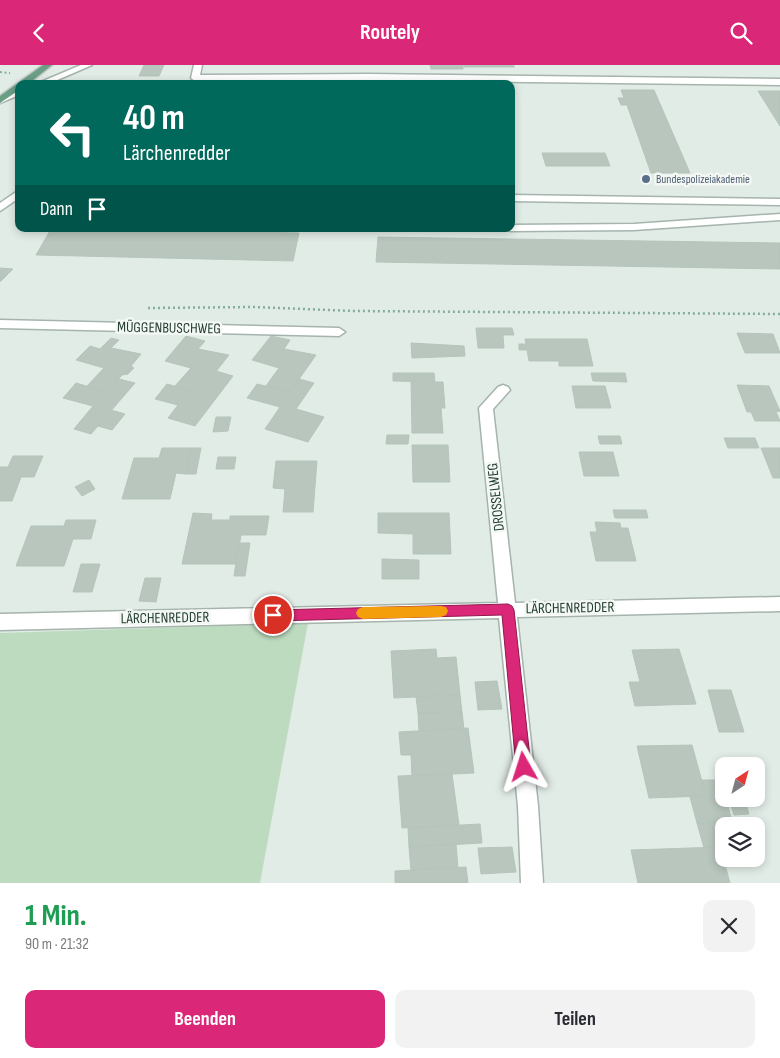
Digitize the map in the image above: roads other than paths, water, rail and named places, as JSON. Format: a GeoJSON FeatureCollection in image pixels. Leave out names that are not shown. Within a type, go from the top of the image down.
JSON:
{"type":"FeatureCollection","features":[{"type":"Feature","properties":{"kind":"main road"},"geometry":{"type":"LineString","coordinates":[[27,80],[48,65]]}},
{"type":"Feature","properties":{"kind":"main road"},"geometry":{"type":"LineString","coordinates":[[0,100],[15,89]]}},
{"type":"Feature","properties":{"kind":"street"},"geometry":{"type":"LineString","coordinates":[[50,80],[88,65]]}},
{"type":"Feature","properties":{"kind":"street"},"geometry":{"type":"LineString","coordinates":[[195,78],[198,65]]}},
{"type":"Feature","properties":{"kind":"street"},"geometry":{"type":"LineString","coordinates":[[192,80],[195,78],[370,77],[780,82]]}},
{"type":"Feature","properties":{"kind":"street"},"geometry":{"type":"LineString","coordinates":[[0,100],[15,94]]}},
{"type":"Feature","properties":{"kind":"street"},"geometry":{"type":"LineString","coordinates":[[0,208],[15,196]]}},
{"type":"Feature","properties":{"kind":"street"},"geometry":{"type":"LineString","coordinates":[[515,198],[780,202]]}},
{"type":"Feature","properties":{"kind":"street"},"geometry":{"type":"LineString","coordinates":[[515,228],[626,228],[780,217]]}},
{"type":"Feature","properties":{"kind":"street","name":"MÜGGENBUSCHWEG"},"geometry":{"type":"LineString","coordinates":[[0,324],[339,332]]}},
{"type":"Feature","properties":{"kind":"street","name":"DROSSELWEG"},"geometry":{"type":"LineString","coordinates":[[503,390],[486,408],[528,806],[532,883]]}},
{"type":"Feature","properties":{"kind":"street","name":"LÄRCHENREDDER"},"geometry":{"type":"LineString","coordinates":[[0,622],[780,604]]}},
{"type":"Feature","properties":{"kind":"place","name":"Bundespolizeiakademie"},"geometry":{"type":"Point","coordinates":[646,179]}}]}
